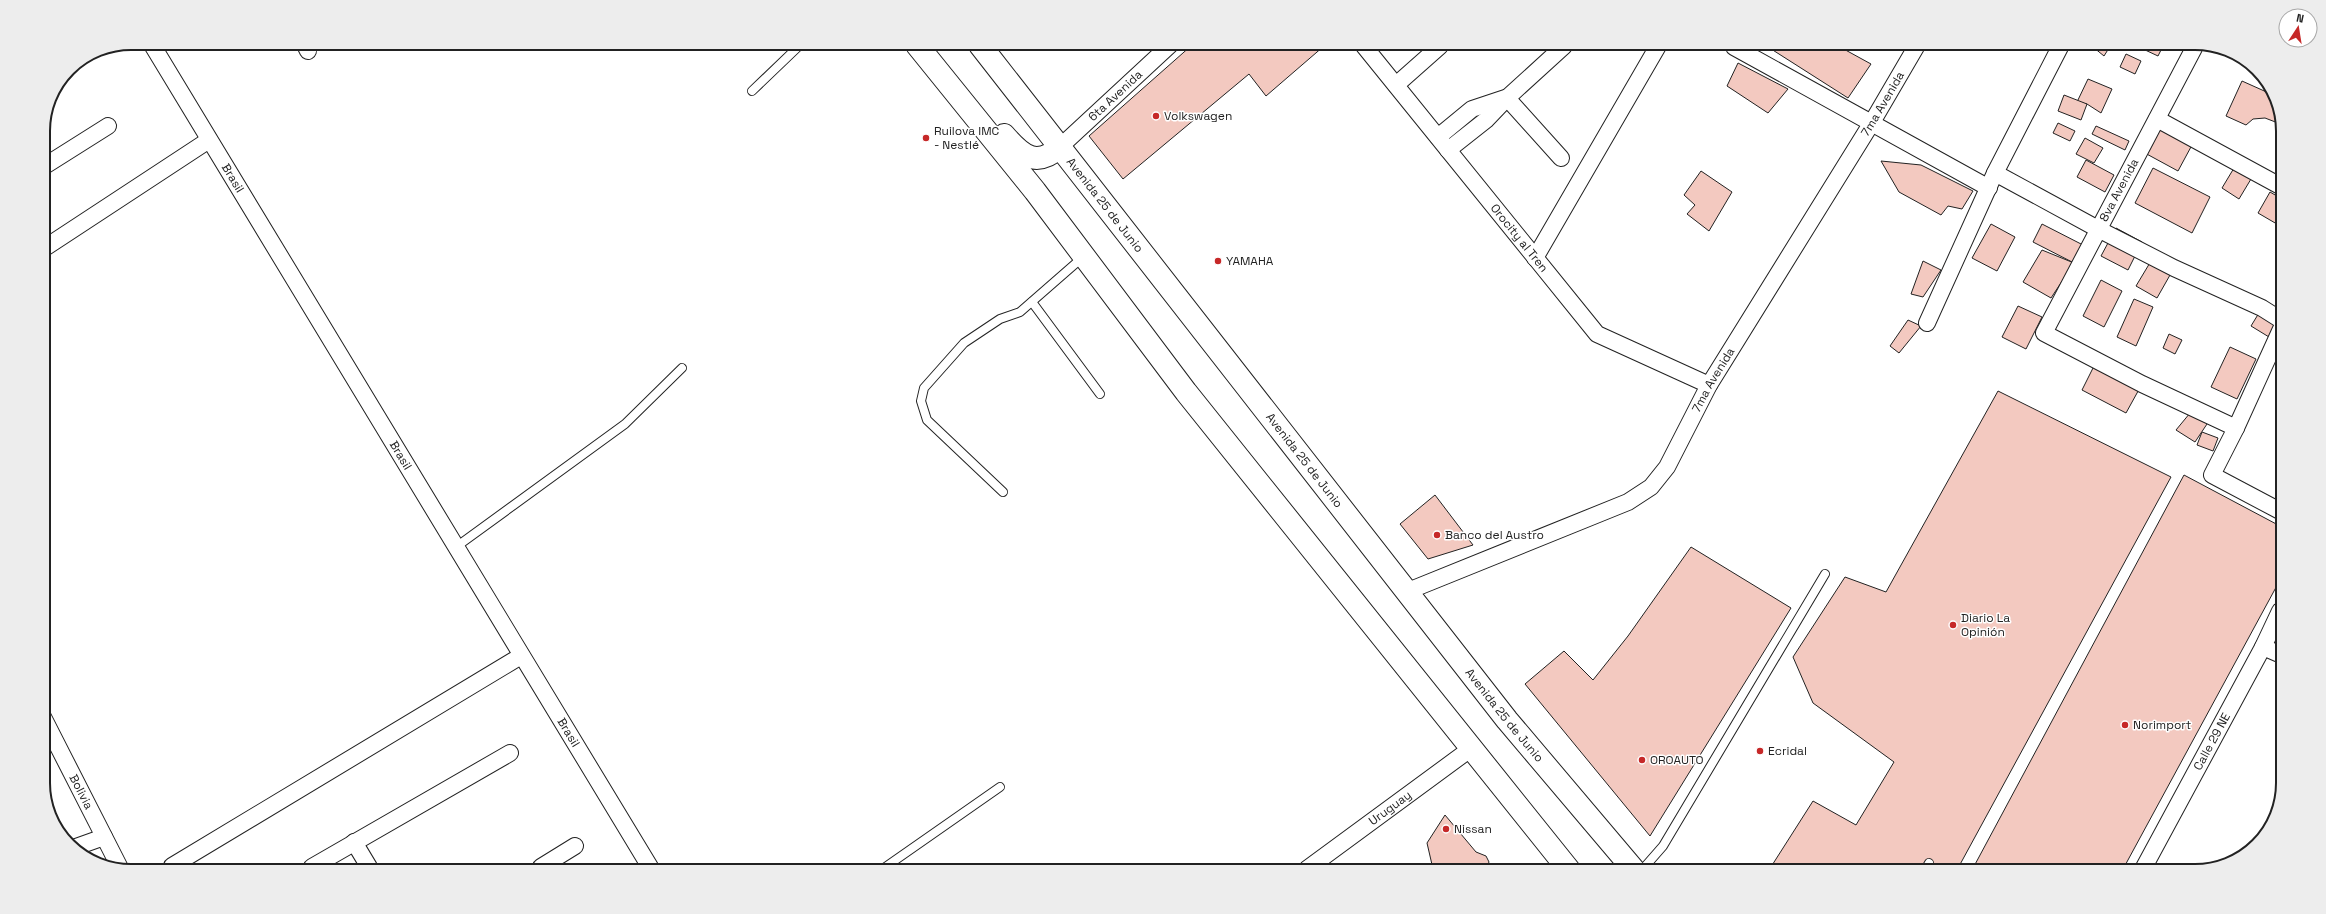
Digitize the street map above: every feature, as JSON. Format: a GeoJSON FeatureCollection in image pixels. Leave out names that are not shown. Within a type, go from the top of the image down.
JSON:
{"type":"FeatureCollection","features":[{"type":"Feature","properties":{"kind":"main road"},"geometry":{"type":"LineString","coordinates":[[920,50],[1035,191],[1186,392],[1564,864]]}},
{"type":"Feature","properties":{"kind":"main road"},"geometry":{"type":"LineString","coordinates":[[921,50],[948,73],[1019,151],[1037,159],[1051,155],[1061,146]]}},
{"type":"Feature","properties":{"kind":"main road","name":"Avenida 25 de Junio"},"geometry":{"type":"LineString","coordinates":[[984,50],[1061,146],[1507,720],[1629,864]]}},
{"type":"Feature","properties":{"kind":"street","name":"Brasil"},"geometry":{"type":"LineString","coordinates":[[155,50],[648,864]]}},
{"type":"Feature","properties":{"kind":"street","name":"6ta Avenida"},"geometry":{"type":"LineString","coordinates":[[1061,146],[1165,50]]}},
{"type":"Feature","properties":{"kind":"street","name":"Orocity al Tren"},"geometry":{"type":"LineString","coordinates":[[1367,50],[1597,334],[1709,385]]}},
{"type":"Feature","properties":{"kind":"street"},"geometry":{"type":"LineString","coordinates":[[1396,85],[1435,50]]}},
{"type":"Feature","properties":{"kind":"street"},"geometry":{"type":"LineString","coordinates":[[1448,150],[1486,120],[1507,98],[1560,50]]}},
{"type":"Feature","properties":{"kind":"street"},"geometry":{"type":"LineString","coordinates":[[1535,258],[1656,50]]}},
{"type":"Feature","properties":{"kind":"street"},"geometry":{"type":"LineString","coordinates":[[1739,50],[1989,188]]}},
{"type":"Feature","properties":{"kind":"street","name":"7ma Avenida"},"geometry":{"type":"LineString","coordinates":[[1408,591],[1628,502],[1651,488],[1667,467],[1709,385],[1871,124],[1914,50]]}},
{"type":"Feature","properties":{"kind":"street"},"geometry":{"type":"LineString","coordinates":[[1927,323],[1995,173],[2058,50]]}},
{"type":"Feature","properties":{"kind":"street","name":"8va Avenida"},"geometry":{"type":"LineString","coordinates":[[2193,50],[2044,333],[2142,384],[2236,428]]}},
{"type":"Feature","properties":{"kind":"street"},"geometry":{"type":"LineString","coordinates":[[1438,137],[1472,109],[1507,98]]}},
{"type":"Feature","properties":{"kind":"street"},"geometry":{"type":"LineString","coordinates":[[1507,98],[1560,158]]}},
{"type":"Feature","properties":{"kind":"street"},"geometry":{"type":"LineString","coordinates":[[2156,119],[2276,184]]}},
{"type":"Feature","properties":{"kind":"street"},"geometry":{"type":"LineString","coordinates":[[50,163],[108,126]]}},
{"type":"Feature","properties":{"kind":"street"},"geometry":{"type":"LineString","coordinates":[[50,244],[209,140]]}},
{"type":"Feature","properties":{"kind":"street"},"geometry":{"type":"LineString","coordinates":[[1995,173],[2098,229],[2262,308],[2276,316]]}},
{"type":"Feature","properties":{"kind":"street"},"geometry":{"type":"LineString","coordinates":[[2276,340],[2236,428],[2212,475],[2276,509]]}},
{"type":"Feature","properties":{"kind":"street","name":"Calle 29 NE"},"geometry":{"type":"LineString","coordinates":[[2146,864],[2263,647],[2276,619]]}},
{"type":"Feature","properties":{"kind":"street"},"geometry":{"type":"LineString","coordinates":[[2263,647],[2276,653]]}},
{"type":"Feature","properties":{"kind":"street"},"geometry":{"type":"LineString","coordinates":[[175,864],[522,656]]}},
{"type":"Feature","properties":{"kind":"street","name":"Bolivia"},"geometry":{"type":"LineString","coordinates":[[50,731],[117,862]]}},
{"type":"Feature","properties":{"kind":"street","name":"Uruguay"},"geometry":{"type":"LineString","coordinates":[[1314,864],[1472,747]]}},
{"type":"Feature","properties":{"kind":"street"},"geometry":{"type":"LineString","coordinates":[[317,864],[510,753]]}},
{"type":"Feature","properties":{"kind":"street"},"geometry":{"type":"LineString","coordinates":[[80,845],[104,837]]}},
{"type":"Feature","properties":{"kind":"street"},"geometry":{"type":"LineString","coordinates":[[354,842],[367,864]]}},
{"type":"Feature","properties":{"kind":"street"},"geometry":{"type":"LineString","coordinates":[[546,864],[575,846]]}},
{"type":"Feature","properties":{"kind":"lane"},"geometry":{"type":"LineString","coordinates":[[752,91],[794,50]]}},
{"type":"Feature","properties":{"kind":"lane"},"geometry":{"type":"LineString","coordinates":[[1003,492],[927,420],[921,401],[924,388],[964,343],[1000,319],[1020,312],[1084,256]]}},
{"type":"Feature","properties":{"kind":"lane"},"geometry":{"type":"LineString","coordinates":[[1032,302],[1100,394]]}},
{"type":"Feature","properties":{"kind":"lane"},"geometry":{"type":"LineString","coordinates":[[456,547],[625,424],[682,368]]}},
{"type":"Feature","properties":{"kind":"lane"},"geometry":{"type":"LineString","coordinates":[[1647,864],[1663,846],[1825,574]]}},
{"type":"Feature","properties":{"kind":"lane"},"geometry":{"type":"LineString","coordinates":[[890,864],[1000,786]]}},
{"type":"Feature","properties":{"kind":"building","name":"Volkswagen"},"geometry":{"type":"Polygon","coordinates":[[[1186,50],[1319,50],[1266,96],[1249,74],[1123,179],[1089,136],[1186,50]]]}},
{"type":"Feature","properties":{"kind":"building"},"geometry":{"type":"Polygon","coordinates":[[[1773,50],[1845,50],[1871,64],[1848,98],[1773,50]]]}},
{"type":"Feature","properties":{"kind":"building"},"geometry":{"type":"Polygon","coordinates":[[[2097,50],[2108,50],[2104,56],[2097,50]]]}},
{"type":"Feature","properties":{"kind":"building"},"geometry":{"type":"Polygon","coordinates":[[[2145,50],[2161,50],[2158,56],[2145,50]]]}},
{"type":"Feature","properties":{"kind":"building"},"geometry":{"type":"Polygon","coordinates":[[[2126,54],[2141,61],[2135,74],[2120,67],[2126,54]]]}},
{"type":"Feature","properties":{"kind":"building"},"geometry":{"type":"Polygon","coordinates":[[[1738,63],[1788,89],[1768,113],[1727,86],[1738,63]]]}},
{"type":"Feature","properties":{"kind":"building"},"geometry":{"type":"Polygon","coordinates":[[[2088,79],[2112,89],[2101,113],[2087,104],[2077,102],[2088,79]]]}},
{"type":"Feature","properties":{"kind":"building"},"geometry":{"type":"Polygon","coordinates":[[[2242,81],[2265,91],[2270,100],[2275,122],[2265,118],[2253,119],[2246,125],[2226,116],[2242,81]]]}},
{"type":"Feature","properties":{"kind":"building"},"geometry":{"type":"Polygon","coordinates":[[[2064,95],[2087,104],[2081,120],[2058,111],[2064,95]]]}},
{"type":"Feature","properties":{"kind":"building"},"geometry":{"type":"Polygon","coordinates":[[[2058,123],[2075,131],[2070,141],[2053,133],[2058,123]]]}},
{"type":"Feature","properties":{"kind":"building"},"geometry":{"type":"Polygon","coordinates":[[[2096,126],[2129,141],[2125,150],[2092,134],[2096,126]]]}},
{"type":"Feature","properties":{"kind":"building"},"geometry":{"type":"Polygon","coordinates":[[[2156,126],[2192,145],[2178,171],[2143,152],[2156,126]]]}},
{"type":"Feature","properties":{"kind":"building"},"geometry":{"type":"Polygon","coordinates":[[[2085,138],[2103,148],[2094,163],[2076,154],[2085,138]]]}},
{"type":"Feature","properties":{"kind":"building"},"geometry":{"type":"Polygon","coordinates":[[[2086,160],[2114,175],[2105,192],[2077,177],[2086,160]]]}},
{"type":"Feature","properties":{"kind":"building"},"geometry":{"type":"Polygon","coordinates":[[[1881,161],[1921,165],[1973,191],[1962,209],[1948,206],[1941,215],[1899,192],[1881,161]]]}},
{"type":"Feature","properties":{"kind":"building"},"geometry":{"type":"Polygon","coordinates":[[[2237,163],[2254,174],[2239,199],[2222,188],[2237,163]]]}},
{"type":"Feature","properties":{"kind":"building"},"geometry":{"type":"Polygon","coordinates":[[[2153,168],[2210,197],[2192,233],[2135,203],[2153,168]]]}},
{"type":"Feature","properties":{"kind":"building"},"geometry":{"type":"Polygon","coordinates":[[[1701,171],[1732,192],[1709,231],[1687,214],[1695,205],[1684,195],[1701,171]]]}},
{"type":"Feature","properties":{"kind":"building"},"geometry":{"type":"Polygon","coordinates":[[[2270,192],[2276,196],[2276,224],[2258,213],[2270,192]]]}},
{"type":"Feature","properties":{"kind":"building"},"geometry":{"type":"Polygon","coordinates":[[[1991,224],[2015,237],[1997,271],[1972,258],[1991,224]]]}},
{"type":"Feature","properties":{"kind":"building"},"geometry":{"type":"Polygon","coordinates":[[[2042,224],[2083,245],[2074,263],[2033,242],[2042,224]]]}},
{"type":"Feature","properties":{"kind":"building"},"geometry":{"type":"Polygon","coordinates":[[[2116,228],[2142,242],[2128,270],[2101,256],[2116,228]]]}},
{"type":"Feature","properties":{"kind":"building"},"geometry":{"type":"Polygon","coordinates":[[[2042,250],[2074,263],[2051,298],[2023,282],[2042,250]]]}},
{"type":"Feature","properties":{"kind":"building"},"geometry":{"type":"Polygon","coordinates":[[[2154,256],[2174,268],[2157,298],[2136,286],[2154,256]]]}},
{"type":"Feature","properties":{"kind":"building"},"geometry":{"type":"Polygon","coordinates":[[[1923,261],[1941,270],[1923,297],[1911,294],[1923,261]]]}},
{"type":"Feature","properties":{"kind":"building"},"geometry":{"type":"Polygon","coordinates":[[[2101,280],[2122,291],[2104,327],[2083,316],[2101,280]]]}},
{"type":"Feature","properties":{"kind":"building"},"geometry":{"type":"Polygon","coordinates":[[[2134,299],[2153,307],[2136,346],[2117,337],[2134,299]]]}},
{"type":"Feature","properties":{"kind":"building"},"geometry":{"type":"Polygon","coordinates":[[[2018,306],[2042,317],[2026,349],[2002,337],[2018,306]]]}},
{"type":"Feature","properties":{"kind":"building"},"geometry":{"type":"Polygon","coordinates":[[[2262,308],[2276,317],[2276,326],[2269,337],[2251,326],[2262,308]]]}},
{"type":"Feature","properties":{"kind":"building"},"geometry":{"type":"Polygon","coordinates":[[[1908,320],[1921,326],[1899,353],[1890,346],[1908,320]]]}},
{"type":"Feature","properties":{"kind":"building"},"geometry":{"type":"Polygon","coordinates":[[[2169,334],[2182,340],[2175,354],[2163,348],[2169,334]]]}},
{"type":"Feature","properties":{"kind":"building"},"geometry":{"type":"Polygon","coordinates":[[[2230,347],[2256,359],[2237,399],[2211,387],[2230,347]]]}},
{"type":"Feature","properties":{"kind":"building"},"geometry":{"type":"Polygon","coordinates":[[[2097,360],[2142,384],[2126,413],[2082,390],[2097,360]]]}},
{"type":"Feature","properties":{"kind":"building","name":"Diario La Opinión"},"geometry":{"type":"Polygon","coordinates":[[[1998,391],[2171,477],[1960,864],[1773,864],[1813,801],[1856,825],[1894,762],[1813,703],[1793,657],[1845,577],[1886,592],[1998,391]]]}},
{"type":"Feature","properties":{"kind":"building"},"geometry":{"type":"Polygon","coordinates":[[[2195,407],[2209,421],[2195,442],[2176,430],[2195,407]]]}},
{"type":"Feature","properties":{"kind":"building"},"geometry":{"type":"Polygon","coordinates":[[[2202,432],[2218,438],[2213,451],[2197,445],[2202,432]]]}},
{"type":"Feature","properties":{"kind":"building","name":"Norimport"},"geometry":{"type":"Polygon","coordinates":[[[2184,475],[2276,524],[2276,587],[2126,864],[1975,864],[2184,475]]]}},
{"type":"Feature","properties":{"kind":"building","name":"Banco del Austro"},"geometry":{"type":"Polygon","coordinates":[[[1435,495],[1473,545],[1428,559],[1400,524],[1435,495]]]}},
{"type":"Feature","properties":{"kind":"building","name":"OROAUTO"},"geometry":{"type":"Polygon","coordinates":[[[1691,547],[1791,608],[1650,836],[1525,684],[1564,651],[1593,680],[1628,636],[1691,547]]]}},
{"type":"Feature","properties":{"kind":"building","name":"Nissan"},"geometry":{"type":"Polygon","coordinates":[[[1445,815],[1476,852],[1486,856],[1489,862],[1488,864],[1432,864],[1427,843],[1445,815]]]}},
{"type":"Feature","properties":{"kind":"place","name":"Volkswagen"},"geometry":{"type":"Point","coordinates":[1156,116]}},
{"type":"Feature","properties":{"kind":"place","name":"Ruilova IMC - Nestlé"},"geometry":{"type":"Point","coordinates":[926,138]}},
{"type":"Feature","properties":{"kind":"place","name":"YAMAHA"},"geometry":{"type":"Point","coordinates":[1218,261]}},
{"type":"Feature","properties":{"kind":"place","name":"Banco del Austro"},"geometry":{"type":"Point","coordinates":[1437,535]}},
{"type":"Feature","properties":{"kind":"place","name":"Diario La Opinión"},"geometry":{"type":"Point","coordinates":[1953,625]}},
{"type":"Feature","properties":{"kind":"place","name":"Norimport"},"geometry":{"type":"Point","coordinates":[2125,725]}},
{"type":"Feature","properties":{"kind":"place","name":"Ecridal"},"geometry":{"type":"Point","coordinates":[1760,751]}},
{"type":"Feature","properties":{"kind":"place","name":"OROAUTO"},"geometry":{"type":"Point","coordinates":[1642,760]}},
{"type":"Feature","properties":{"kind":"place","name":"Nissan"},"geometry":{"type":"Point","coordinates":[1446,829]}}]}
